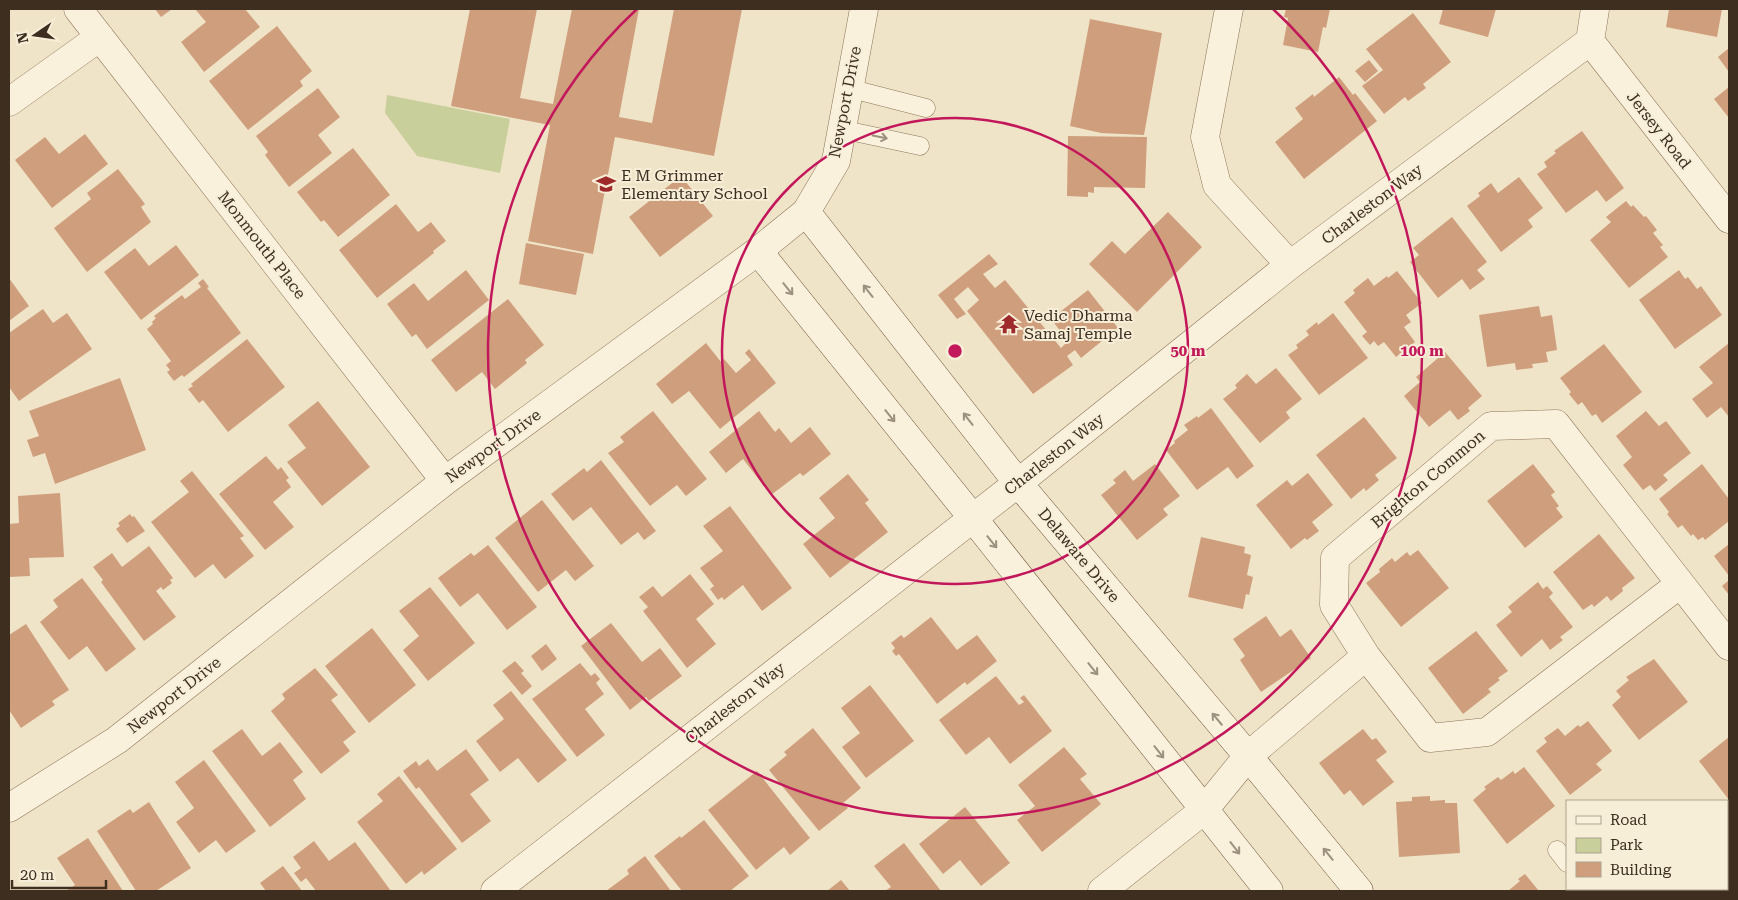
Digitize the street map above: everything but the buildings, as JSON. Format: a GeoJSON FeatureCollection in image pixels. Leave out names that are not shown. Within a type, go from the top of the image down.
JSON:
{"type":"FeatureCollection","features":[{"type":"Feature","properties":{"kind":"street","name":"Monmouth Place"},"geometry":{"type":"LineString","coordinates":[[78,9],[445,481]]}},
{"type":"Feature","properties":{"kind":"street","name":"Newport Drive"},"geometry":{"type":"LineString","coordinates":[[9,808],[117,740],[445,481],[758,251],[806,212],[836,161],[840,129],[864,9]]}},
{"type":"Feature","properties":{"kind":"street"},"geometry":{"type":"LineString","coordinates":[[1229,9],[1206,137],[1217,186],[1290,265]]}},
{"type":"Feature","properties":{"kind":"street"},"geometry":{"type":"LineString","coordinates":[[1590,41],[1595,9]]}},
{"type":"Feature","properties":{"kind":"street"},"geometry":{"type":"LineString","coordinates":[[9,102],[100,37]]}},
{"type":"Feature","properties":{"kind":"street","name":"Charleston Way"},"geometry":{"type":"LineString","coordinates":[[495,891],[1018,483],[1290,265],[1590,41]]}},
{"type":"Feature","properties":{"kind":"street","name":"Jersey Road"},"geometry":{"type":"LineString","coordinates":[[1590,41],[1729,219]]}},
{"type":"Feature","properties":{"kind":"street","name":"Delaware Drive"},"geometry":{"type":"LineString","coordinates":[[806,212],[1018,483],[1359,891]]}},
{"type":"Feature","properties":{"kind":"street"},"geometry":{"type":"LineString","coordinates":[[758,251],[1269,891]]}},
{"type":"Feature","properties":{"kind":"street","name":"Brighton Common"},"geometry":{"type":"LineString","coordinates":[[1680,584],[1488,732],[1430,738],[1366,656],[1334,605],[1335,558],[1491,426],[1556,424],[1729,646]]}},
{"type":"Feature","properties":{"kind":"street"},"geometry":{"type":"LineString","coordinates":[[1102,891],[1204,810],[1248,756],[1366,656]]}},
{"type":"Feature","properties":{"kind":"lane"},"geometry":{"type":"LineString","coordinates":[[848,88],[926,108]]}},
{"type":"Feature","properties":{"kind":"lane"},"geometry":{"type":"LineString","coordinates":[[840,129],[920,146]]}},
{"type":"Feature","properties":{"kind":"green space"},"geometry":{"type":"Polygon","coordinates":[[[387,95],[510,119],[500,173],[417,156],[385,113],[387,95]]]}},
{"type":"Feature","properties":{"kind":"place","name":"E M Grimmer Elementary School"},"geometry":{"type":"Point","coordinates":[606,184]}},
{"type":"Feature","properties":{"kind":"place","name":"Vedic Dharma Samaj Temple"},"geometry":{"type":"Point","coordinates":[1009,324]}}]}
